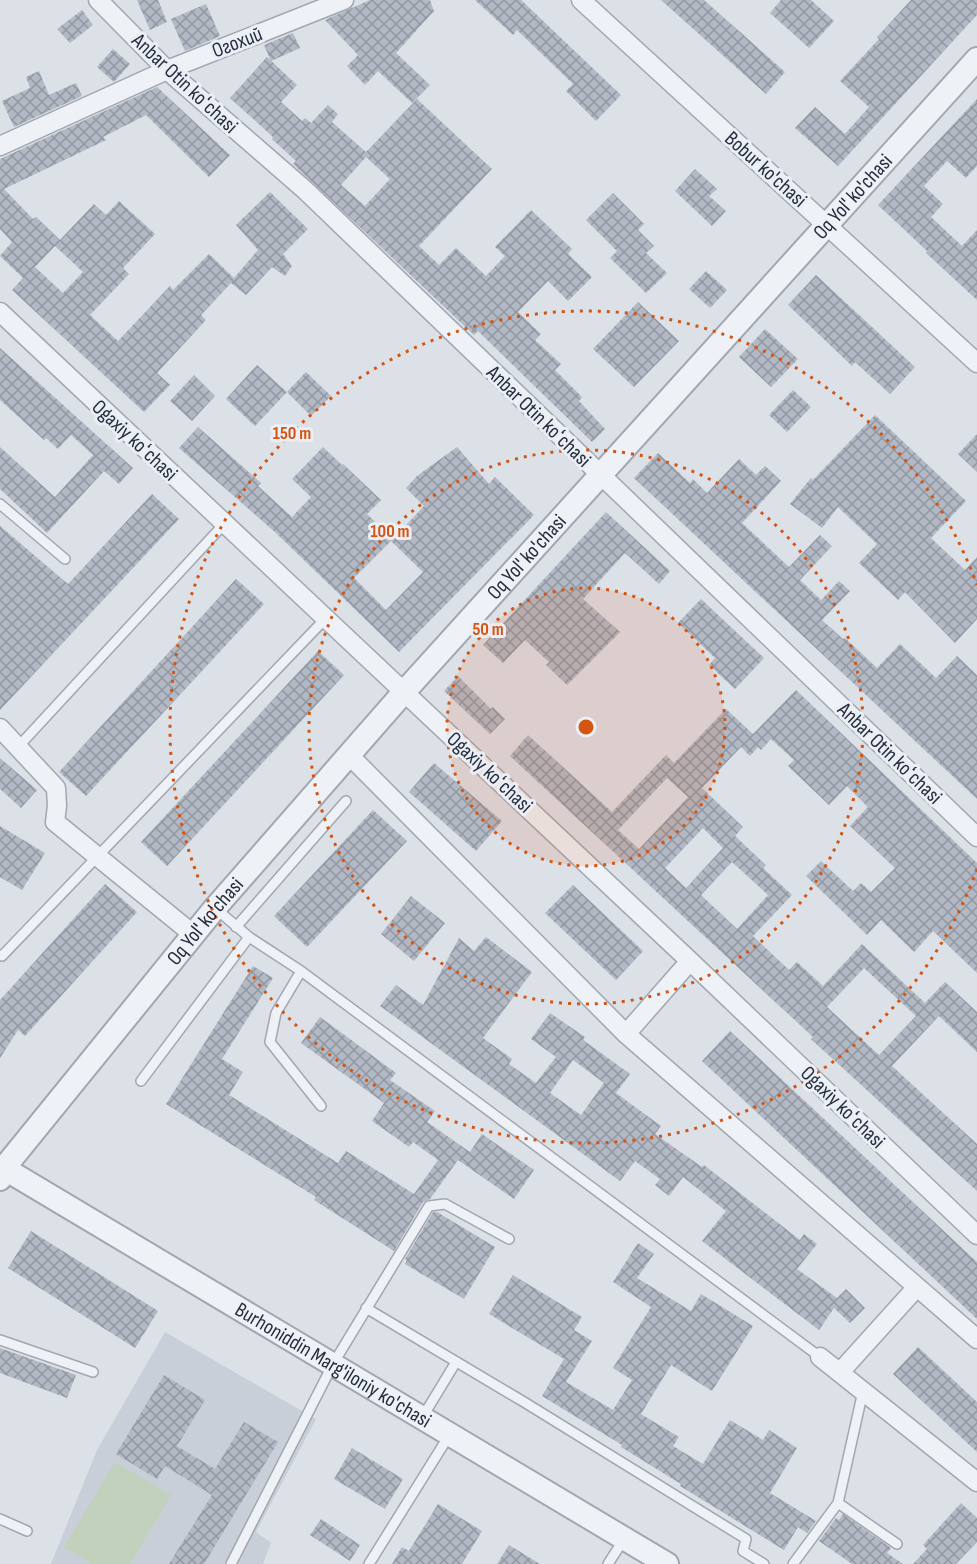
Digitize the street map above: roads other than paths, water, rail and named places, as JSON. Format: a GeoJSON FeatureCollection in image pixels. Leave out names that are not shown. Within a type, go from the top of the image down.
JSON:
{"type":"FeatureCollection","features":[{"type":"Feature","properties":{"kind":"street","name":"Anbar Otin koʻchasi"},"geometry":{"type":"LineString","coordinates":[[98,0],[167,70],[305,190],[977,837]]}},
{"type":"Feature","properties":{"kind":"street","name":"Огохий"},"geometry":{"type":"LineString","coordinates":[[0,146],[167,70],[344,0]]}},
{"type":"Feature","properties":{"kind":"street","name":"Bobur ko'chasi"},"geometry":{"type":"LineString","coordinates":[[581,0],[977,363]]}},
{"type":"Feature","properties":{"kind":"street","name":"Oq Yol' ko'chasi"},"geometry":{"type":"LineString","coordinates":[[1,1171],[215,908],[404,692],[977,59]]}},
{"type":"Feature","properties":{"kind":"street","name":"Ogaxiy koʻchasi"},"geometry":{"type":"LineString","coordinates":[[0,312],[690,961],[977,1235]]}},
{"type":"Feature","properties":{"kind":"street"},"geometry":{"type":"LineString","coordinates":[[0,728],[56,788],[55,822],[194,935]]}},
{"type":"Feature","properties":{"kind":"street"},"geometry":{"type":"LineString","coordinates":[[349,755],[626,1034],[977,1339]]}},
{"type":"Feature","properties":{"kind":"street"},"geometry":{"type":"LineString","coordinates":[[626,1034],[690,961]]}},
{"type":"Feature","properties":{"kind":"street","name":"Burhoniddin Marg'iloniy ko'chasi"},"geometry":{"type":"LineString","coordinates":[[1,1171],[333,1364],[667,1564]]}},
{"type":"Feature","properties":{"kind":"street"},"geometry":{"type":"LineString","coordinates":[[841,1371],[917,1287]]}},
{"type":"Feature","properties":{"kind":"street"},"geometry":{"type":"LineString","coordinates":[[820,1357],[841,1371],[977,1482]]}},
{"type":"Feature","properties":{"kind":"lane"},"geometry":{"type":"LineString","coordinates":[[0,504],[65,559]]}},
{"type":"Feature","properties":{"kind":"lane"},"geometry":{"type":"LineString","coordinates":[[18,747],[224,524]]}},
{"type":"Feature","properties":{"kind":"lane"},"geometry":{"type":"LineString","coordinates":[[0,955],[2,956],[98,857],[326,618]]}},
{"type":"Feature","properties":{"kind":"lane"},"geometry":{"type":"LineString","coordinates":[[236,927],[346,801]]}},
{"type":"Feature","properties":{"kind":"lane"},"geometry":{"type":"LineString","coordinates":[[215,908],[249,937],[301,971],[820,1357]]}},
{"type":"Feature","properties":{"kind":"lane"},"geometry":{"type":"LineString","coordinates":[[141,1081],[249,937]]}},
{"type":"Feature","properties":{"kind":"lane"},"geometry":{"type":"LineString","coordinates":[[301,971],[276,1013],[270,1042],[321,1106]]}},
{"type":"Feature","properties":{"kind":"lane"},"geometry":{"type":"LineString","coordinates":[[231,1564],[333,1364],[429,1206],[445,1204],[509,1239]]}},
{"type":"Feature","properties":{"kind":"lane"},"geometry":{"type":"LineString","coordinates":[[366,1308],[746,1539],[743,1551],[764,1564]]}},
{"type":"Feature","properties":{"kind":"lane"},"geometry":{"type":"LineString","coordinates":[[0,1340],[93,1372]]}},
{"type":"Feature","properties":{"kind":"lane"},"geometry":{"type":"LineString","coordinates":[[422,1418],[456,1362]]}},
{"type":"Feature","properties":{"kind":"lane"},"geometry":{"type":"LineString","coordinates":[[793,1564],[838,1503],[863,1391]]}},
{"type":"Feature","properties":{"kind":"lane"},"geometry":{"type":"LineString","coordinates":[[369,1564],[450,1434]]}},
{"type":"Feature","properties":{"kind":"lane"},"geometry":{"type":"LineString","coordinates":[[838,1503],[897,1544]]}},
{"type":"Feature","properties":{"kind":"lane"},"geometry":{"type":"LineString","coordinates":[[0,1519],[27,1531]]}},
{"type":"Feature","properties":{"kind":"lane"},"geometry":{"type":"LineString","coordinates":[[608,1564],[624,1539]]}}]}
